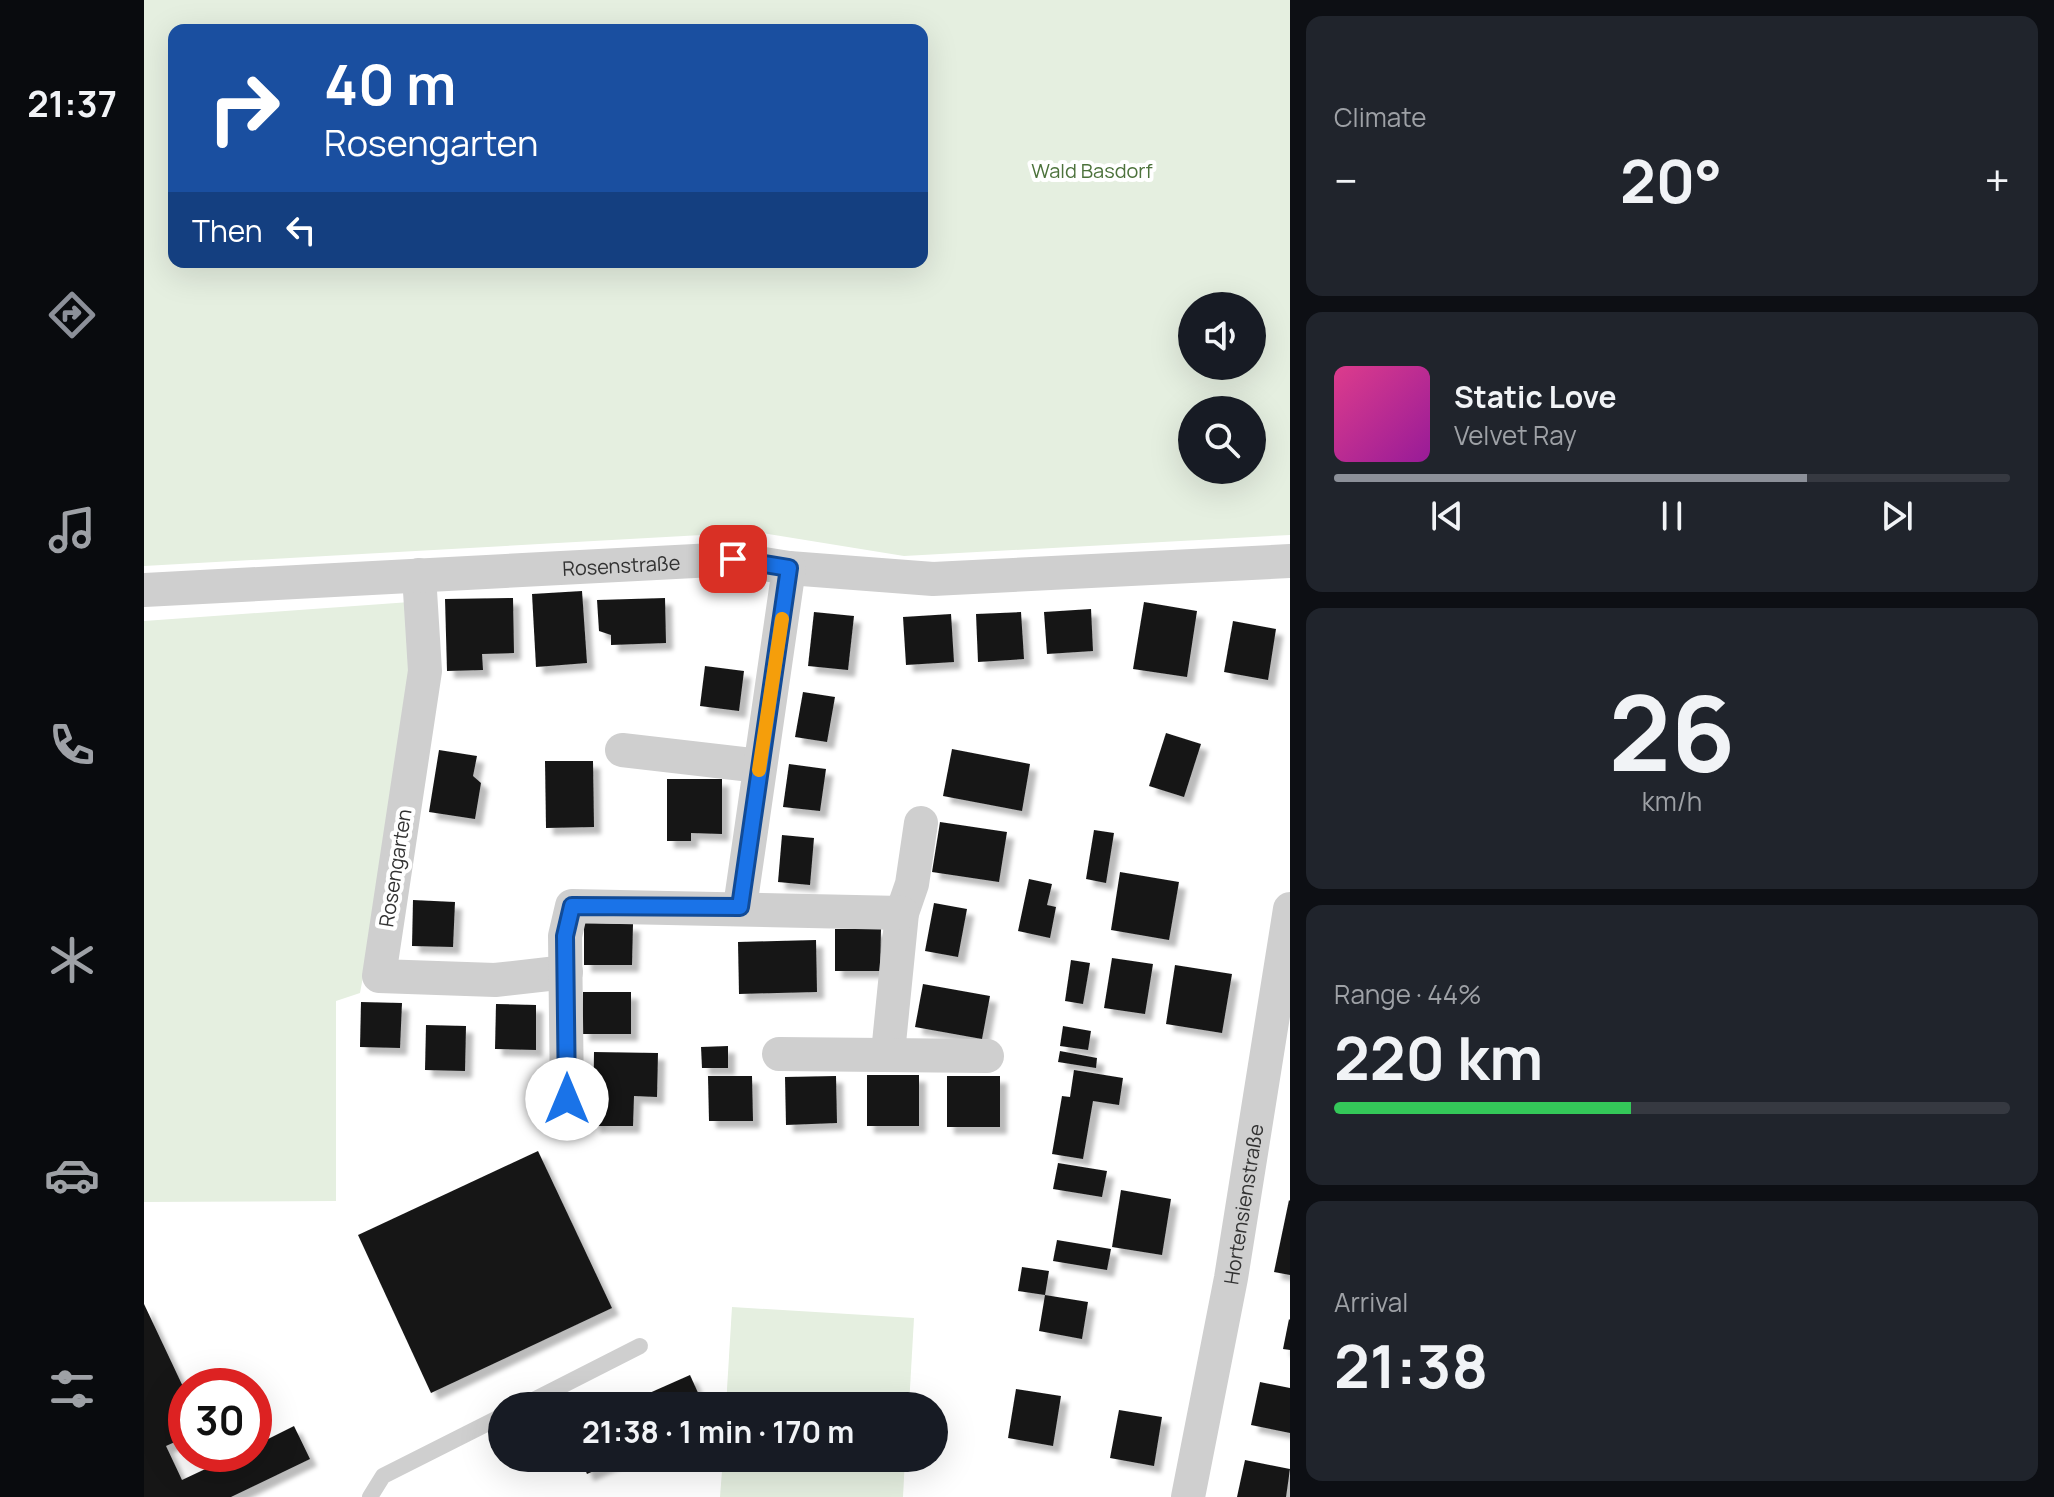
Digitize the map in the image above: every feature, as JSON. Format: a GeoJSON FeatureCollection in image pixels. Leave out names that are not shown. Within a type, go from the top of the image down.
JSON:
{"type":"FeatureCollection","features":[{"type":"Feature","properties":{"kind":"street","name":"Rosenstraße"},"geometry":{"type":"LineString","coordinates":[[144,590],[733,559],[789,568],[933,579],[1290,561]]}},
{"type":"Feature","properties":{"kind":"street"},"geometry":{"type":"LineString","coordinates":[[740,907],[789,568]]}},
{"type":"Feature","properties":{"kind":"street","name":"Rosengarten"},"geometry":{"type":"LineString","coordinates":[[419,575],[425,671],[379,976],[495,980],[566,972]]}},
{"type":"Feature","properties":{"kind":"street"},"geometry":{"type":"LineString","coordinates":[[622,750],[760,766]]}},
{"type":"Feature","properties":{"kind":"street"},"geometry":{"type":"LineString","coordinates":[[888,1053],[902,913],[912,884],[921,823]]}},
{"type":"Feature","properties":{"kind":"street"},"geometry":{"type":"LineString","coordinates":[[567,1099],[565,936],[572,906],[740,907],[902,913]]}},
{"type":"Feature","properties":{"kind":"street","name":"Hortensienstraße"},"geometry":{"type":"LineString","coordinates":[[1188,1497],[1231,1278],[1290,909]]}},
{"type":"Feature","properties":{"kind":"street"},"geometry":{"type":"LineString","coordinates":[[779,1054],[987,1056]]}},
{"type":"Feature","properties":{"kind":"lane"},"geometry":{"type":"LineString","coordinates":[[550,1392],[640,1346]]}},
{"type":"Feature","properties":{"kind":"lane"},"geometry":{"type":"LineString","coordinates":[[370,1497],[383,1476],[488,1423]]}},
{"type":"Feature","properties":{"kind":"green space","name":"Wald Basdorf"},"geometry":{"type":"Polygon","coordinates":[[[144,0],[1290,0],[1290,535],[904,556],[756,532],[144,566],[144,0]]]}},
{"type":"Feature","properties":{"kind":"green space"},"geometry":{"type":"Polygon","coordinates":[[[410,602],[412,717],[360,993],[336,1001],[336,1201],[144,1202],[144,621],[410,602]]]}},
{"type":"Feature","properties":{"kind":"green space"},"geometry":{"type":"Polygon","coordinates":[[[732,1307],[914,1318],[910,1392],[727,1392],[732,1307]]]}},
{"type":"Feature","properties":{"kind":"green space"},"geometry":{"type":"Polygon","coordinates":[[[722,1472],[904,1472],[903,1497],[720,1497],[722,1472]]]}},
{"type":"Feature","properties":{"kind":"building"},"geometry":{"type":"Polygon","coordinates":[[[582,591],[587,663],[536,667],[532,594],[582,591]]]}},
{"type":"Feature","properties":{"kind":"building"},"geometry":{"type":"Polygon","coordinates":[[[513,598],[514,653],[482,654],[483,670],[447,671],[445,599],[513,598]]]}},
{"type":"Feature","properties":{"kind":"building"},"geometry":{"type":"Polygon","coordinates":[[[665,598],[666,643],[611,645],[611,635],[599,631],[597,600],[665,598]]]}},
{"type":"Feature","properties":{"kind":"building"},"geometry":{"type":"Polygon","coordinates":[[[1144,602],[1197,611],[1187,677],[1133,669],[1144,602]]]}},
{"type":"Feature","properties":{"kind":"building"},"geometry":{"type":"Polygon","coordinates":[[[1091,609],[1093,651],[1047,654],[1044,612],[1091,609]]]}},
{"type":"Feature","properties":{"kind":"building"},"geometry":{"type":"Polygon","coordinates":[[[814,612],[854,616],[848,670],[808,666],[814,612]]]}},
{"type":"Feature","properties":{"kind":"building"},"geometry":{"type":"Polygon","coordinates":[[[1021,612],[1024,659],[978,662],[976,614],[1021,612]]]}},
{"type":"Feature","properties":{"kind":"building"},"geometry":{"type":"Polygon","coordinates":[[[951,614],[954,662],[906,665],[903,617],[951,614]]]}},
{"type":"Feature","properties":{"kind":"building"},"geometry":{"type":"Polygon","coordinates":[[[1233,621],[1276,629],[1268,680],[1224,672],[1233,621]]]}},
{"type":"Feature","properties":{"kind":"building"},"geometry":{"type":"Polygon","coordinates":[[[705,666],[744,671],[739,711],[700,706],[705,666]]]}},
{"type":"Feature","properties":{"kind":"building"},"geometry":{"type":"Polygon","coordinates":[[[803,692],[835,697],[827,742],[795,737],[803,692]]]}},
{"type":"Feature","properties":{"kind":"building"},"geometry":{"type":"Polygon","coordinates":[[[1166,733],[1201,744],[1184,797],[1149,786],[1166,733]]]}},
{"type":"Feature","properties":{"kind":"building"},"geometry":{"type":"Polygon","coordinates":[[[952,749],[1030,764],[1022,811],[943,796],[952,749]]]}},
{"type":"Feature","properties":{"kind":"building"},"geometry":{"type":"Polygon","coordinates":[[[439,750],[477,756],[473,776],[481,783],[475,819],[429,812],[439,750]]]}},
{"type":"Feature","properties":{"kind":"building"},"geometry":{"type":"Polygon","coordinates":[[[545,761],[593,761],[594,827],[546,828],[545,761]]]}},
{"type":"Feature","properties":{"kind":"building"},"geometry":{"type":"Polygon","coordinates":[[[789,764],[826,769],[820,811],[783,807],[789,764]]]}},
{"type":"Feature","properties":{"kind":"building"},"geometry":{"type":"Polygon","coordinates":[[[667,779],[722,779],[722,834],[691,833],[691,841],[667,841],[667,779]]]}},
{"type":"Feature","properties":{"kind":"building"},"geometry":{"type":"Polygon","coordinates":[[[940,822],[1007,832],[999,882],[932,872],[940,822]]]}},
{"type":"Feature","properties":{"kind":"building"},"geometry":{"type":"Polygon","coordinates":[[[1094,830],[1114,833],[1106,883],[1086,879],[1094,830]]]}},
{"type":"Feature","properties":{"kind":"building"},"geometry":{"type":"Polygon","coordinates":[[[782,835],[814,838],[810,885],[778,882],[782,835]]]}},
{"type":"Feature","properties":{"kind":"building"},"geometry":{"type":"Polygon","coordinates":[[[1120,872],[1179,882],[1169,940],[1111,930],[1120,872]]]}},
{"type":"Feature","properties":{"kind":"building"},"geometry":{"type":"Polygon","coordinates":[[[1029,879],[1052,884],[1047,905],[1056,907],[1050,938],[1018,931],[1029,879]]]}},
{"type":"Feature","properties":{"kind":"building"},"geometry":{"type":"Polygon","coordinates":[[[413,900],[455,902],[453,947],[412,946],[413,900]]]}},
{"type":"Feature","properties":{"kind":"building"},"geometry":{"type":"Polygon","coordinates":[[[934,903],[967,909],[958,957],[925,951],[934,903]]]}},
{"type":"Feature","properties":{"kind":"building"},"geometry":{"type":"Polygon","coordinates":[[[584,923],[633,924],[632,965],[584,965],[584,923]]]}},
{"type":"Feature","properties":{"kind":"building"},"geometry":{"type":"Polygon","coordinates":[[[835,929],[881,929],[880,971],[835,971],[835,929]]]}},
{"type":"Feature","properties":{"kind":"building"},"geometry":{"type":"Polygon","coordinates":[[[816,940],[817,992],[739,994],[738,942],[816,940]]]}},
{"type":"Feature","properties":{"kind":"building"},"geometry":{"type":"Polygon","coordinates":[[[1112,958],[1153,964],[1145,1014],[1104,1008],[1112,958]]]}},
{"type":"Feature","properties":{"kind":"building"},"geometry":{"type":"Polygon","coordinates":[[[1071,960],[1090,963],[1083,1004],[1065,1001],[1071,960]]]}},
{"type":"Feature","properties":{"kind":"building"},"geometry":{"type":"Polygon","coordinates":[[[1175,965],[1232,974],[1222,1033],[1166,1024],[1175,965]]]}},
{"type":"Feature","properties":{"kind":"building"},"geometry":{"type":"Polygon","coordinates":[[[923,984],[990,996],[982,1039],[915,1027],[923,984]]]}},
{"type":"Feature","properties":{"kind":"building"},"geometry":{"type":"Polygon","coordinates":[[[583,992],[631,992],[631,1034],[582,1034],[583,992]]]}},
{"type":"Feature","properties":{"kind":"building"},"geometry":{"type":"Polygon","coordinates":[[[361,1002],[402,1003],[400,1048],[360,1047],[361,1002]]]}},
{"type":"Feature","properties":{"kind":"building"},"geometry":{"type":"Polygon","coordinates":[[[496,1004],[536,1005],[536,1050],[495,1049],[496,1004]]]}},
{"type":"Feature","properties":{"kind":"building"},"geometry":{"type":"Polygon","coordinates":[[[426,1025],[466,1026],[465,1071],[425,1070],[426,1025]]]}},
{"type":"Feature","properties":{"kind":"building"},"geometry":{"type":"Polygon","coordinates":[[[1063,1026],[1091,1031],[1088,1050],[1060,1046],[1063,1026]]]}},
{"type":"Feature","properties":{"kind":"building"},"geometry":{"type":"Polygon","coordinates":[[[728,1046],[728,1068],[702,1068],[701,1047],[728,1046]]]}},
{"type":"Feature","properties":{"kind":"building"},"geometry":{"type":"Polygon","coordinates":[[[1060,1051],[1097,1058],[1096,1068],[1058,1062],[1060,1051]]]}},
{"type":"Feature","properties":{"kind":"building"},"geometry":{"type":"Polygon","coordinates":[[[594,1052],[658,1053],[657,1097],[634,1096],[633,1126],[593,1126],[594,1052]]]}},
{"type":"Feature","properties":{"kind":"building"},"geometry":{"type":"Polygon","coordinates":[[[1074,1070],[1123,1078],[1119,1105],[1093,1101],[1083,1159],[1052,1154],[1062,1096],[1070,1097],[1074,1070]]]}},
{"type":"Feature","properties":{"kind":"building"},"geometry":{"type":"Polygon","coordinates":[[[867,1075],[919,1075],[919,1126],[867,1126],[867,1075]]]}},
{"type":"Feature","properties":{"kind":"building"},"geometry":{"type":"Polygon","coordinates":[[[708,1076],[752,1076],[753,1121],[709,1121],[708,1076]]]}},
{"type":"Feature","properties":{"kind":"building"},"geometry":{"type":"Polygon","coordinates":[[[836,1076],[837,1123],[786,1125],[785,1077],[836,1076]]]}},
{"type":"Feature","properties":{"kind":"building"},"geometry":{"type":"Polygon","coordinates":[[[947,1076],[1000,1076],[1000,1127],[947,1127],[947,1076]]]}},
{"type":"Feature","properties":{"kind":"building"},"geometry":{"type":"Polygon","coordinates":[[[538,1151],[612,1308],[431,1393],[358,1235],[538,1151]]]}},
{"type":"Feature","properties":{"kind":"building"},"geometry":{"type":"Polygon","coordinates":[[[1058,1163],[1107,1171],[1102,1197],[1053,1189],[1058,1163]]]}},
{"type":"Feature","properties":{"kind":"building"},"geometry":{"type":"Polygon","coordinates":[[[1121,1190],[1171,1199],[1162,1255],[1112,1247],[1121,1190]]]}},
{"type":"Feature","properties":{"kind":"building"},"geometry":{"type":"Polygon","coordinates":[[[1290,1201],[1290,1275],[1274,1272],[1290,1201]]]}},
{"type":"Feature","properties":{"kind":"building"},"geometry":{"type":"Polygon","coordinates":[[[1057,1240],[1111,1249],[1107,1270],[1053,1261],[1057,1240]]]}},
{"type":"Feature","properties":{"kind":"building"},"geometry":{"type":"Polygon","coordinates":[[[1022,1267],[1049,1271],[1045,1295],[1018,1291],[1022,1267]]]}},
{"type":"Feature","properties":{"kind":"building"},"geometry":{"type":"Polygon","coordinates":[[[1045,1295],[1088,1302],[1082,1339],[1039,1331],[1045,1295]]]}},
{"type":"Feature","properties":{"kind":"building"},"geometry":{"type":"Polygon","coordinates":[[[144,1304],[174,1368],[168,1368],[168,1472],[178,1472],[182,1480],[199,1472],[272,1472],[272,1437],[294,1426],[310,1459],[231,1497],[144,1497],[144,1304]]]}},
{"type":"Feature","properties":{"kind":"building"},"geometry":{"type":"Polygon","coordinates":[[[1290,1320],[1290,1350],[1283,1349],[1290,1320]]]}},
{"type":"Feature","properties":{"kind":"building"},"geometry":{"type":"Polygon","coordinates":[[[690,1375],[698,1392],[652,1392],[690,1375]]]}},
{"type":"Feature","properties":{"kind":"building"},"geometry":{"type":"Polygon","coordinates":[[[1260,1382],[1290,1388],[1290,1433],[1251,1425],[1260,1382]]]}},
{"type":"Feature","properties":{"kind":"building"},"geometry":{"type":"Polygon","coordinates":[[[1016,1389],[1061,1396],[1053,1446],[1008,1438],[1016,1389]]]}},
{"type":"Feature","properties":{"kind":"building"},"geometry":{"type":"Polygon","coordinates":[[[1119,1410],[1162,1417],[1154,1466],[1110,1458],[1119,1410]]]}},
{"type":"Feature","properties":{"kind":"building"},"geometry":{"type":"Polygon","coordinates":[[[1245,1460],[1290,1469],[1286,1497],[1237,1497],[1245,1460]]]}},
{"type":"Feature","properties":{"kind":"slow traffic"},"geometry":{"type":"LineString","coordinates":[[759,770],[782,619]]}},
{"type":"Feature","properties":{"kind":"route"},"geometry":{"type":"LineString","coordinates":[[567,1099],[565,936],[572,906],[740,907],[789,568],[733,559]]}}]}
